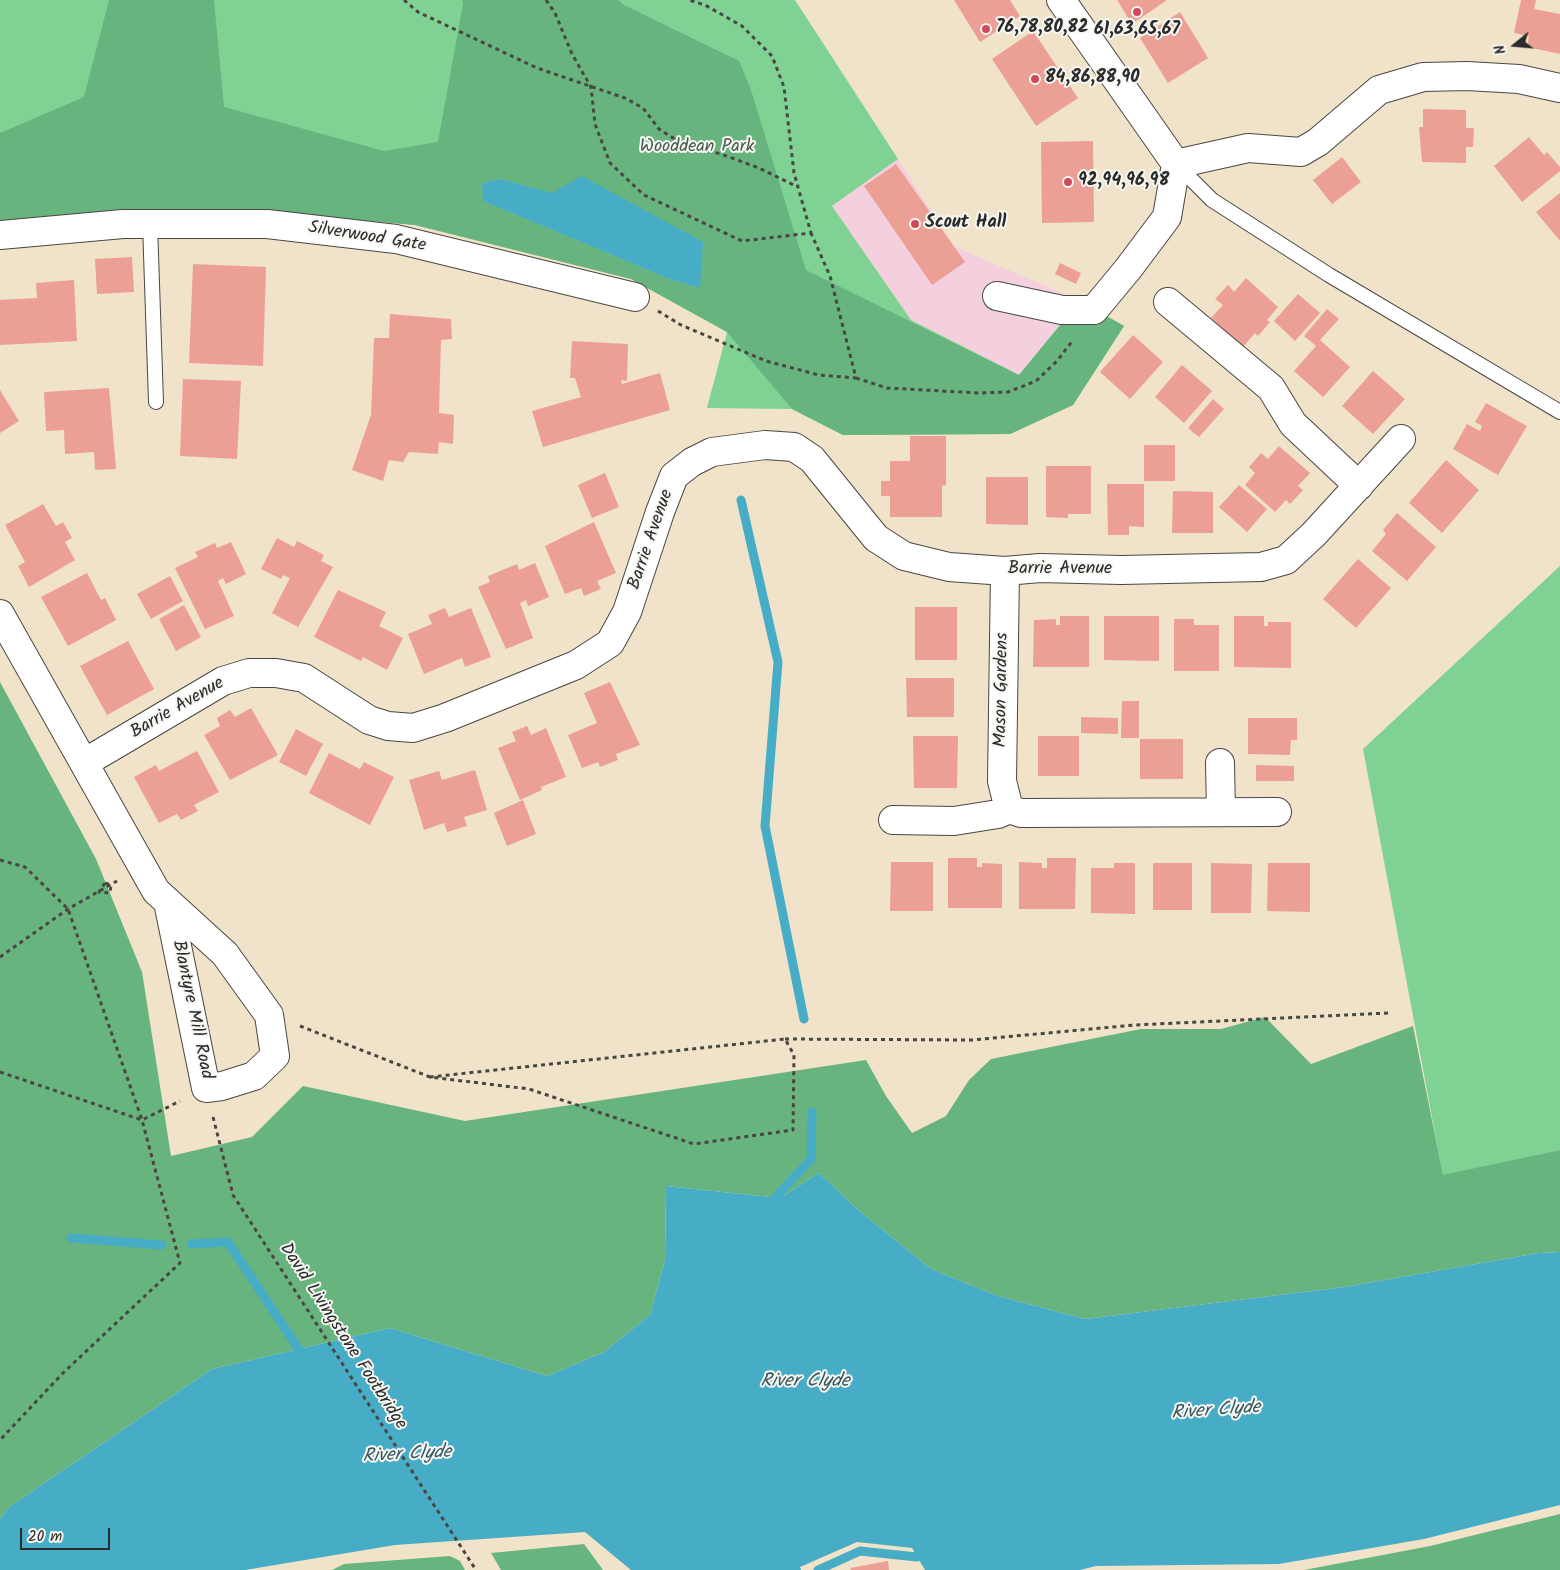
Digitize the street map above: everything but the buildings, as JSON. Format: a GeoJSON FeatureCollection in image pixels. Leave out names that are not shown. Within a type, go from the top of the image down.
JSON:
{"type":"FeatureCollection","features":[{"type":"Feature","properties":{"kind":"street"},"geometry":{"type":"LineString","coordinates":[[997,296],[1062,310],[1094,310],[1128,270],[1166,217],[1176,164],[1060,0]]}},
{"type":"Feature","properties":{"kind":"street"},"geometry":{"type":"LineString","coordinates":[[1176,164],[1248,148],[1301,152],[1318,142],[1378,90],[1423,77],[1467,76],[1520,80],[1560,88]]}},
{"type":"Feature","properties":{"kind":"street","name":"Silverwood Gate"},"geometry":{"type":"LineString","coordinates":[[0,235],[123,224],[267,224],[396,239],[635,297]]}},
{"type":"Feature","properties":{"kind":"street"},"geometry":{"type":"LineString","coordinates":[[1168,302],[1271,388],[1294,424],[1360,486]]}},
{"type":"Feature","properties":{"kind":"street","name":"Barrie Avenue"},"geometry":{"type":"LineString","coordinates":[[84,763],[223,681],[249,673],[276,673],[304,678],[369,720],[388,726],[413,728],[445,718],[576,665],[610,643],[627,612],[674,476],[692,462],[712,452],[758,445],[794,447],[812,458],[876,538],[904,556],[949,568],[1005,571],[1040,568],[1121,570],[1261,566],[1286,560],[1360,486],[1401,438]]}},
{"type":"Feature","properties":{"kind":"street","name":"Mason Gardens"},"geometry":{"type":"LineString","coordinates":[[1005,571],[1002,781],[1009,809]]}},
{"type":"Feature","properties":{"kind":"street","name":"Blantyre Mill Road"},"geometry":{"type":"LineString","coordinates":[[0,614],[156,891],[225,954],[269,1014],[274,1056],[254,1076],[222,1086],[206,1088],[168,902]]}},
{"type":"Feature","properties":{"kind":"street"},"geometry":{"type":"LineString","coordinates":[[1220,763],[1221,812]]}},
{"type":"Feature","properties":{"kind":"street"},"geometry":{"type":"LineString","coordinates":[[893,820],[954,821],[998,814],[1009,809],[1021,814],[1277,812]]}},
{"type":"Feature","properties":{"kind":"lane"},"geometry":{"type":"LineString","coordinates":[[1176,164],[1212,200],[1329,275],[1560,412]]}},
{"type":"Feature","properties":{"kind":"lane"},"geometry":{"type":"LineString","coordinates":[[150,224],[156,402]]}},
{"type":"Feature","properties":{"kind":"path"},"geometry":{"type":"LineString","coordinates":[[404,0],[418,12],[492,48],[538,68],[625,98],[643,108],[659,129],[684,145],[722,154],[759,168],[798,187]]}},
{"type":"Feature","properties":{"kind":"path"},"geometry":{"type":"LineString","coordinates":[[546,0],[555,13],[572,54],[590,87],[595,124],[610,163],[644,195],[742,241],[811,233]]}},
{"type":"Feature","properties":{"kind":"path"},"geometry":{"type":"LineString","coordinates":[[690,0],[705,5],[742,26],[772,56],[784,87],[794,173],[811,233],[830,276],[856,378]]}},
{"type":"Feature","properties":{"kind":"path"},"geometry":{"type":"LineString","coordinates":[[635,297],[680,325],[766,361],[819,376],[856,378],[887,388],[979,393],[1008,392],[1036,381],[1057,362],[1094,310]]}},
{"type":"Feature","properties":{"kind":"path"},"geometry":{"type":"LineString","coordinates":[[0,860],[26,867],[68,909],[142,1120],[180,1263],[64,1373],[0,1440]]}},
{"type":"Feature","properties":{"kind":"path"},"geometry":{"type":"LineString","coordinates":[[0,957],[68,909],[143,866]]}},
{"type":"Feature","properties":{"kind":"path"},"geometry":{"type":"LineString","coordinates":[[99,892],[110,893],[111,884]]}},
{"type":"Feature","properties":{"kind":"path"},"geometry":{"type":"LineString","coordinates":[[430,1076],[785,1039],[972,1040],[1134,1026],[1388,1013]]}},
{"type":"Feature","properties":{"kind":"path"},"geometry":{"type":"LineString","coordinates":[[269,1014],[430,1076],[529,1088],[694,1144],[793,1130],[794,1055],[785,1039]]}},
{"type":"Feature","properties":{"kind":"path"},"geometry":{"type":"LineString","coordinates":[[0,1072],[142,1120],[160,1111],[161,1106],[166,1108],[206,1088]]}},
{"type":"Feature","properties":{"kind":"path","name":"David Livingstone Footbridge"},"geometry":{"type":"LineString","coordinates":[[206,1088],[233,1194],[476,1570]]}},
{"type":"Feature","properties":{"kind":"shaded area"},"geometry":{"type":"Polygon","coordinates":[[[898,159],[953,246],[1080,301],[1019,375],[911,320],[832,206],[898,159]]]}},
{"type":"Feature","properties":{"kind":"green space","name":"Wooddean Park"},"geometry":{"type":"Polygon","coordinates":[[[0,0],[795,0],[898,159],[832,206],[911,320],[1019,375],[1080,301],[1124,326],[1073,405],[1010,434],[843,435],[792,409],[707,408],[727,332],[631,279],[415,225],[257,211],[0,221],[0,0]]]}},
{"type":"Feature","properties":{"kind":"green space","name":"Wooddean Park"},"geometry":{"type":"Polygon","coordinates":[[[109,0],[214,0],[224,107],[384,151],[438,142],[463,4],[462,0],[618,0],[624,5],[739,61],[751,90],[806,270],[1019,375],[1080,301],[1124,326],[1073,405],[1010,434],[843,435],[792,409],[727,332],[631,279],[415,225],[257,211],[0,221],[0,133],[84,97],[109,0]],[[501,179],[482,183],[483,201],[672,280],[700,288],[552,193],[501,179]]]}},
{"type":"Feature","properties":{"kind":"green space"},"geometry":{"type":"Polygon","coordinates":[[[1560,566],[1560,1150],[1443,1176],[1363,749],[1560,566]]]}},
{"type":"Feature","properties":{"kind":"green space"},"geometry":{"type":"Polygon","coordinates":[[[0,682],[96,859],[142,972],[171,1156],[252,1137],[303,1086],[465,1121],[866,1060],[886,1096],[912,1133],[946,1116],[969,1080],[991,1059],[1141,1029],[1221,1029],[1265,1017],[1311,1064],[1413,1026],[1443,1175],[1560,1150],[1560,1252],[1539,1253],[1344,1287],[1085,1319],[998,1296],[931,1269],[857,1209],[819,1173],[780,1198],[666,1186],[665,1260],[650,1315],[604,1352],[547,1376],[390,1328],[212,1369],[9,1507],[0,1519],[0,682]]]}},
{"type":"Feature","properties":{"kind":"green space"},"geometry":{"type":"Polygon","coordinates":[[[1560,1514],[1560,1570],[1304,1570],[1430,1546],[1560,1514]]]}},
{"type":"Feature","properties":{"kind":"green space"},"geometry":{"type":"Polygon","coordinates":[[[584,1544],[603,1570],[501,1570],[491,1553],[584,1544]]]}},
{"type":"Feature","properties":{"kind":"green space"},"geometry":{"type":"Polygon","coordinates":[[[450,1556],[460,1561],[465,1570],[332,1570],[344,1564],[450,1556]]]}},
{"type":"Feature","properties":{"kind":"water"},"geometry":{"type":"Polygon","coordinates":[[[582,176],[703,242],[700,288],[672,280],[483,201],[482,183],[501,179],[552,193],[582,176]]]}},
{"type":"Feature","properties":{"kind":"water","name":"River Clyde"},"geometry":{"type":"Polygon","coordinates":[[[819,1173],[857,1209],[931,1269],[998,1296],[1085,1319],[1344,1287],[1539,1253],[1560,1252],[1560,1505],[1424,1539],[1279,1564],[1096,1566],[1080,1570],[925,1570],[912,1548],[857,1542],[800,1567],[801,1570],[631,1570],[585,1532],[395,1545],[245,1570],[0,1570],[0,1519],[9,1507],[212,1369],[390,1328],[547,1376],[604,1352],[650,1315],[665,1260],[666,1186],[780,1198],[819,1173]]]}},
{"type":"Feature","properties":{"kind":"waterway"},"geometry":{"type":"LineString","coordinates":[[741,500],[778,662],[765,826],[804,1019]]}},
{"type":"Feature","properties":{"kind":"waterway"},"geometry":{"type":"LineString","coordinates":[[771,1208],[772,1201],[811,1159],[812,1112]]}},
{"type":"Feature","properties":{"kind":"waterway"},"geometry":{"type":"LineString","coordinates":[[71,1238],[162,1245]]}},
{"type":"Feature","properties":{"kind":"waterway"},"geometry":{"type":"LineString","coordinates":[[191,1244],[228,1242],[305,1359]]}},
{"type":"Feature","properties":{"kind":"waterway"},"geometry":{"type":"LineString","coordinates":[[818,1570],[860,1551],[917,1557]]}},
{"type":"Feature","properties":{"kind":"place","name":"61,63,65,67"},"geometry":{"type":"Point","coordinates":[1137,12]}},
{"type":"Feature","properties":{"kind":"place","name":"76,78,80,82"},"geometry":{"type":"Point","coordinates":[986,29]}},
{"type":"Feature","properties":{"kind":"place","name":"84,86,88,90"},"geometry":{"type":"Point","coordinates":[1035,79]}},
{"type":"Feature","properties":{"kind":"place","name":"92,94,96,98"},"geometry":{"type":"Point","coordinates":[1068,182]}},
{"type":"Feature","properties":{"kind":"place","name":"Scout Hall"},"geometry":{"type":"Point","coordinates":[915,224]}}]}
